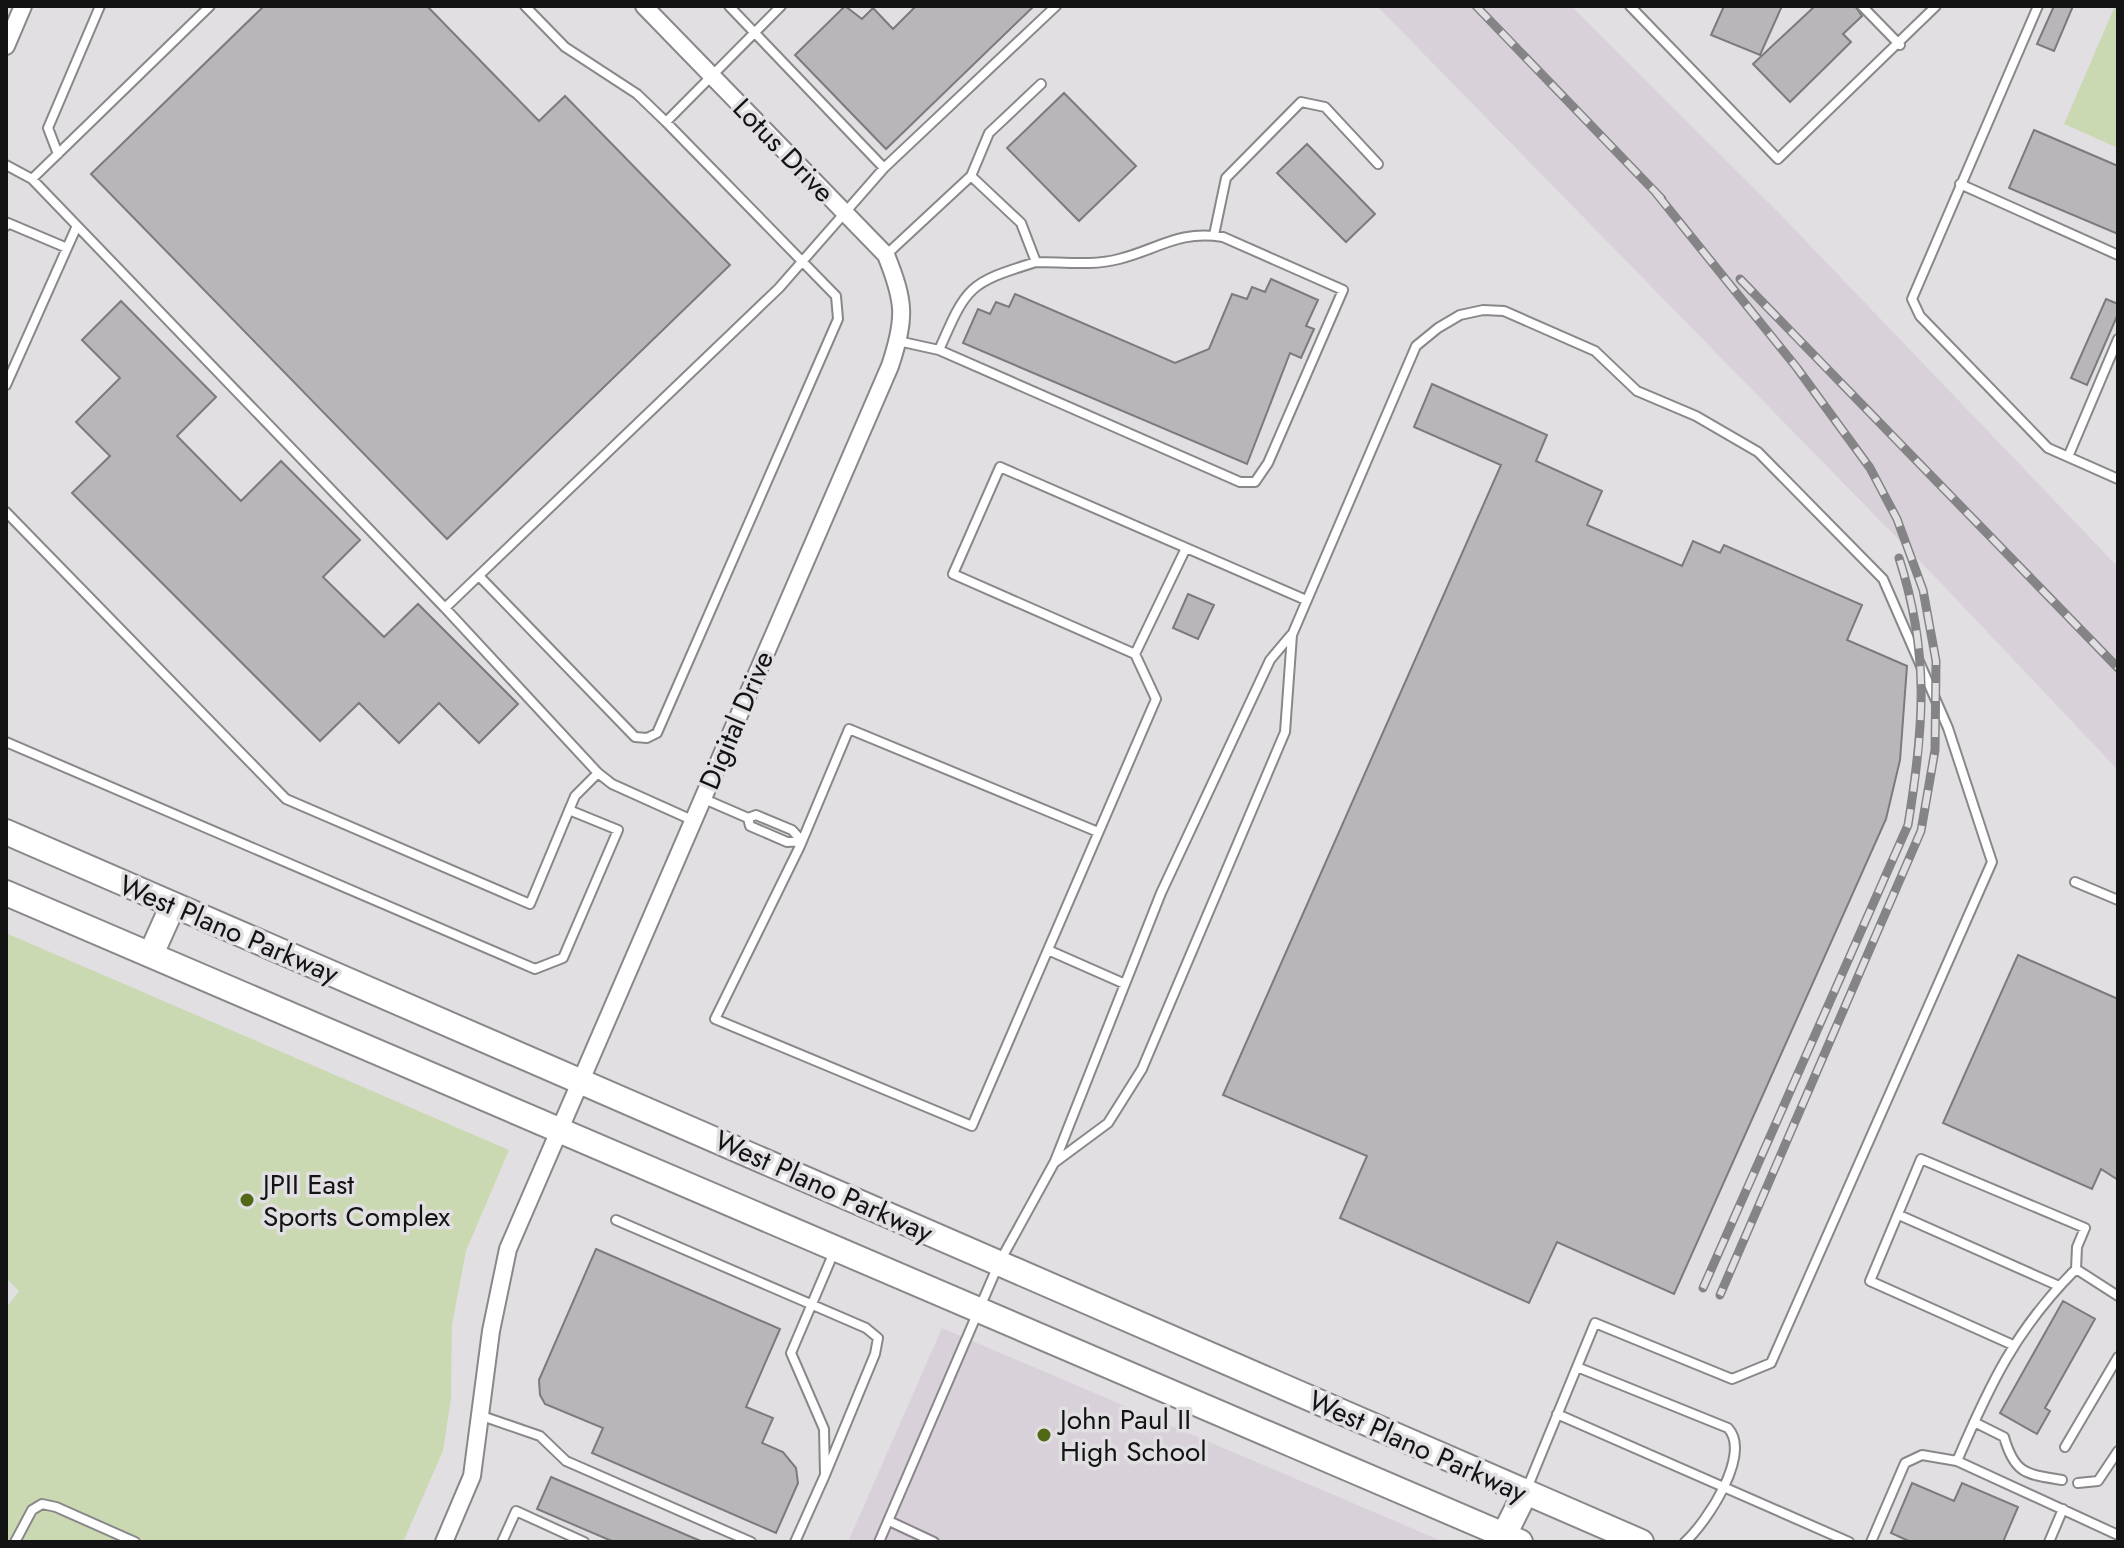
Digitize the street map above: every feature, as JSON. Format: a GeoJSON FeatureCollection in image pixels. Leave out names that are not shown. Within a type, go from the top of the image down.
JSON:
{"type":"FeatureCollection","features":[{"type":"Feature","properties":{"kind":"main road","name":"West Plano Parkway"},"geometry":{"type":"LineString","coordinates":[[6,832],[1641,1542]]}},
{"type":"Feature","properties":{"kind":"main road","name":"West Plano Parkway"},"geometry":{"type":"LineString","coordinates":[[6,893],[980,1308],[1512,1539]]}},
{"type":"Feature","properties":{"kind":"main road"},"geometry":{"type":"LineString","coordinates":[[151,954],[173,905]]}},
{"type":"Feature","properties":{"kind":"main road"},"geometry":{"type":"LineString","coordinates":[[1512,1539],[1525,1493]]}},
{"type":"Feature","properties":{"kind":"street","name":"Lotus Drive"},"geometry":{"type":"LineString","coordinates":[[644,6],[886,255],[904,306]]}},
{"type":"Feature","properties":{"kind":"street"},"geometry":{"type":"LineString","coordinates":[[6,46],[15,13]]}},
{"type":"Feature","properties":{"kind":"street","name":"Digital Drive"},"geometry":{"type":"LineString","coordinates":[[444,1542],[472,1476],[501,1275],[508,1249],[898,341],[904,306]]}},
{"type":"Feature","properties":{"kind":"lane"},"geometry":{"type":"LineString","coordinates":[[58,154],[48,128],[100,6]]}},
{"type":"Feature","properties":{"kind":"lane"},"geometry":{"type":"LineString","coordinates":[[32,179],[210,6]]}},
{"type":"Feature","properties":{"kind":"lane"},"geometry":{"type":"LineString","coordinates":[[479,576],[635,737],[647,738],[657,733],[838,319],[836,296],[666,122],[637,94],[565,47],[525,6]]}},
{"type":"Feature","properties":{"kind":"lane"},"geometry":{"type":"LineString","coordinates":[[729,6],[884,168]]}},
{"type":"Feature","properties":{"kind":"lane"},"geometry":{"type":"LineString","coordinates":[[666,122],[781,6]]}},
{"type":"Feature","properties":{"kind":"lane"},"geometry":{"type":"LineString","coordinates":[[445,608],[803,264],[884,168],[1056,6]]}},
{"type":"Feature","properties":{"kind":"lane"},"geometry":{"type":"LineString","coordinates":[[1630,6],[1778,159],[1900,45],[1936,6]]}},
{"type":"Feature","properties":{"kind":"lane"},"geometry":{"type":"LineString","coordinates":[[1862,6],[1900,45]]}},
{"type":"Feature","properties":{"kind":"lane"},"geometry":{"type":"LineString","coordinates":[[2038,6],[1913,293],[1914,307],[2042,442],[2118,479]]}},
{"type":"Feature","properties":{"kind":"lane"},"geometry":{"type":"LineString","coordinates":[[886,255],[971,176],[989,133],[1041,84]]}},
{"type":"Feature","properties":{"kind":"lane"},"geometry":{"type":"LineString","coordinates":[[1214,235],[1226,178],[1301,102],[1325,107],[1378,164]]}},
{"type":"Feature","properties":{"kind":"lane"},"geometry":{"type":"LineString","coordinates":[[6,165],[32,179],[445,608],[598,773],[612,784],[692,820]]}},
{"type":"Feature","properties":{"kind":"lane"},"geometry":{"type":"LineString","coordinates":[[971,176],[1021,223],[1036,262]]}},
{"type":"Feature","properties":{"kind":"lane"},"geometry":{"type":"LineString","coordinates":[[1960,184],[2118,255]]}},
{"type":"Feature","properties":{"kind":"lane"},"geometry":{"type":"LineString","coordinates":[[6,226],[8,223],[67,248]]}},
{"type":"Feature","properties":{"kind":"lane"},"geometry":{"type":"LineString","coordinates":[[6,385],[76,228]]}},
{"type":"Feature","properties":{"kind":"lane"},"geometry":{"type":"LineString","coordinates":[[898,341],[939,350],[1240,482],[1255,482],[1268,463],[1343,290],[1214,235],[1182,236],[1106,261],[1036,262],[997,274],[969,289],[939,350]]}},
{"type":"Feature","properties":{"kind":"lane"},"geometry":{"type":"LineString","coordinates":[[1054,1163],[1108,1123],[1142,1069],[1285,732],[1292,635],[1416,346],[1460,315],[1483,310],[1504,311],[1595,351],[1637,391],[1696,416],[1758,452],[1883,579],[1948,728],[1992,862],[1771,1363],[1732,1379],[1595,1323],[1525,1493]]}},
{"type":"Feature","properties":{"kind":"lane"},"geometry":{"type":"LineString","coordinates":[[2068,457],[2118,339]]}},
{"type":"Feature","properties":{"kind":"lane"},"geometry":{"type":"LineString","coordinates":[[1098,832],[849,729],[802,841],[715,1019],[972,1126],[1156,699],[1135,654],[953,574],[1000,467],[1306,600]]}},
{"type":"Feature","properties":{"kind":"lane"},"geometry":{"type":"LineString","coordinates":[[6,512],[286,799],[530,904],[575,796],[598,773]]}},
{"type":"Feature","properties":{"kind":"lane"},"geometry":{"type":"LineString","coordinates":[[1135,654],[1186,548]]}},
{"type":"Feature","properties":{"kind":"lane"},"geometry":{"type":"LineString","coordinates":[[879,1542],[999,1263],[1054,1163],[1161,893],[1270,660],[1292,635]]}},
{"type":"Feature","properties":{"kind":"lane"},"geometry":{"type":"LineString","coordinates":[[6,742],[535,969],[563,958],[618,830],[569,810]]}},
{"type":"Feature","properties":{"kind":"lane"},"geometry":{"type":"LineString","coordinates":[[702,798],[748,818],[756,815],[792,830],[802,841]]}},
{"type":"Feature","properties":{"kind":"lane"},"geometry":{"type":"LineString","coordinates":[[2075,882],[2118,900]]}},
{"type":"Feature","properties":{"kind":"lane"},"geometry":{"type":"LineString","coordinates":[[1048,950],[1125,984]]}},
{"type":"Feature","properties":{"kind":"lane"},"geometry":{"type":"LineString","coordinates":[[1957,1461],[1993,1377],[2013,1345],[2076,1269],[2077,1247],[2085,1228],[1921,1159],[1870,1281],[2013,1345]]}},
{"type":"Feature","properties":{"kind":"lane"},"geometry":{"type":"LineString","coordinates":[[1899,1215],[2059,1286]]}},
{"type":"Feature","properties":{"kind":"lane"},"geometry":{"type":"LineString","coordinates":[[616,1220],[866,1328],[878,1338],[875,1354],[795,1542]]}},
{"type":"Feature","properties":{"kind":"lane"},"geometry":{"type":"LineString","coordinates":[[825,1475],[824,1429],[791,1353],[836,1248]]}},
{"type":"Feature","properties":{"kind":"lane"},"geometry":{"type":"LineString","coordinates":[[2076,1269],[2118,1296]]}},
{"type":"Feature","properties":{"kind":"lane"},"geometry":{"type":"LineString","coordinates":[[2065,1447],[2118,1357]]}},
{"type":"Feature","properties":{"kind":"lane"},"geometry":{"type":"LineString","coordinates":[[1577,1367],[1728,1428],[1735,1436],[1737,1445],[1724,1487],[1699,1529],[1685,1542]]}},
{"type":"Feature","properties":{"kind":"lane"},"geometry":{"type":"LineString","coordinates":[[1557,1414],[1849,1542]]}},
{"type":"Feature","properties":{"kind":"lane"},"geometry":{"type":"LineString","coordinates":[[482,1416],[540,1436],[566,1461],[751,1542]]}},
{"type":"Feature","properties":{"kind":"lane"},"geometry":{"type":"LineString","coordinates":[[1974,1422],[2004,1437],[2016,1467],[2021,1471],[2062,1480]]}},
{"type":"Feature","properties":{"kind":"lane"},"geometry":{"type":"LineString","coordinates":[[2078,1483],[2098,1481],[2118,1451]]}},
{"type":"Feature","properties":{"kind":"lane"},"geometry":{"type":"LineString","coordinates":[[1871,1542],[1905,1463],[1922,1455],[1957,1461],[2118,1535]]}},
{"type":"Feature","properties":{"kind":"lane"},"geometry":{"type":"LineString","coordinates":[[15,1542],[32,1510],[42,1504],[56,1507],[135,1542]]}},
{"type":"Feature","properties":{"kind":"lane"},"geometry":{"type":"LineString","coordinates":[[2049,1542],[2063,1509]]}},
{"type":"Feature","properties":{"kind":"lane"},"geometry":{"type":"LineString","coordinates":[[502,1542],[516,1511],[584,1542]]}},
{"type":"Feature","properties":{"kind":"lane"},"geometry":{"type":"LineString","coordinates":[[889,1521],[934,1542]]}},
{"type":"Feature","properties":{"kind":"shaded area"},"geometry":{"type":"Polygon","coordinates":[[[1377,6],[1571,6],[1780,214],[2118,567],[2118,770],[1940,582],[1377,6]]]}},
{"type":"Feature","properties":{"kind":"shaded area","name":"John Paul II High School"},"geometry":{"type":"Polygon","coordinates":[[[942,1328],[1444,1542],[848,1542],[942,1328]]]}},
{"type":"Feature","properties":{"kind":"green space"},"geometry":{"type":"Polygon","coordinates":[[[2115,6],[2118,6],[2118,148],[2064,124],[2115,6]]]}},
{"type":"Feature","properties":{"kind":"green space","name":"JPII East Sports Complex"},"geometry":{"type":"Polygon","coordinates":[[[6,933],[509,1150],[466,1251],[452,1325],[451,1398],[443,1451],[403,1542],[6,1542],[6,1308],[19,1291],[6,1278],[6,933]]]}},
{"type":"Feature","properties":{"kind":"building"},"geometry":{"type":"Polygon","coordinates":[[[264,6],[427,6],[539,121],[565,96],[730,265],[447,539],[91,174],[264,6]]]}},
{"type":"Feature","properties":{"kind":"building"},"geometry":{"type":"Polygon","coordinates":[[[845,6],[862,19],[873,8],[893,29],[916,6],[1034,6],[886,149],[795,55],[845,6]]]}},
{"type":"Feature","properties":{"kind":"building"},"geometry":{"type":"Polygon","coordinates":[[[1724,6],[1782,6],[1760,55],[1711,35],[1724,6]]]}},
{"type":"Feature","properties":{"kind":"building"},"geometry":{"type":"Polygon","coordinates":[[[1815,6],[1855,6],[1862,16],[1843,34],[1851,42],[1790,102],[1753,64],[1815,6]]]}},
{"type":"Feature","properties":{"kind":"building"},"geometry":{"type":"Polygon","coordinates":[[[2054,6],[2073,6],[2054,51],[2037,44],[2054,6]]]}},
{"type":"Feature","properties":{"kind":"building"},"geometry":{"type":"Polygon","coordinates":[[[1064,93],[1136,166],[1079,221],[1007,148],[1064,93]]]}},
{"type":"Feature","properties":{"kind":"building"},"geometry":{"type":"Polygon","coordinates":[[[2034,130],[2118,166],[2118,234],[2009,188],[2034,130]]]}},
{"type":"Feature","properties":{"kind":"building"},"geometry":{"type":"Polygon","coordinates":[[[1307,144],[1375,214],[1346,242],[1277,173],[1307,144]]]}},
{"type":"Feature","properties":{"kind":"building"},"geometry":{"type":"Polygon","coordinates":[[[1271,279],[1318,300],[1306,326],[1314,329],[1301,358],[1290,353],[1247,464],[963,343],[978,309],[990,314],[996,302],[1009,307],[1015,294],[1175,363],[1209,349],[1232,294],[1247,299],[1252,287],[1265,292],[1271,279]]]}},
{"type":"Feature","properties":{"kind":"building"},"geometry":{"type":"Polygon","coordinates":[[[2106,299],[2118,304],[2118,314],[2087,385],[2071,378],[2106,299]]]}},
{"type":"Feature","properties":{"kind":"building"},"geometry":{"type":"Polygon","coordinates":[[[121,301],[216,397],[177,436],[241,501],[281,461],[360,540],[323,577],[384,637],[418,604],[518,704],[479,743],[439,703],[399,743],[359,703],[320,741],[72,493],[110,456],[76,422],[120,378],[82,340],[121,301]]]}},
{"type":"Feature","properties":{"kind":"building"},"geometry":{"type":"Polygon","coordinates":[[[1432,384],[1547,435],[1536,461],[1602,491],[1587,525],[1682,566],[1693,541],[1720,553],[1724,545],[1862,605],[1847,640],[1907,666],[1900,760],[1886,819],[1674,1294],[1557,1242],[1529,1303],[1340,1218],[1367,1156],[1223,1095],[1501,465],[1414,427],[1432,384]]]}},
{"type":"Feature","properties":{"kind":"building"},"geometry":{"type":"Polygon","coordinates":[[[1188,594],[1214,605],[1198,639],[1173,628],[1188,594]]]}},
{"type":"Feature","properties":{"kind":"building"},"geometry":{"type":"Polygon","coordinates":[[[2018,955],[2118,999],[2118,1180],[2101,1169],[2092,1189],[1943,1123],[2018,955]]]}},
{"type":"Feature","properties":{"kind":"building"},"geometry":{"type":"Polygon","coordinates":[[[596,1249],[780,1329],[746,1407],[773,1418],[762,1443],[783,1452],[796,1468],[798,1483],[776,1533],[592,1453],[603,1428],[545,1404],[540,1395],[539,1380],[596,1249]]]}},
{"type":"Feature","properties":{"kind":"building"},"geometry":{"type":"Polygon","coordinates":[[[2063,1301],[2095,1319],[2045,1408],[2050,1411],[2037,1434],[2000,1413],[2063,1301]]]}},
{"type":"Feature","properties":{"kind":"building"},"geometry":{"type":"Polygon","coordinates":[[[551,1477],[703,1542],[614,1542],[537,1509],[551,1477]]]}},
{"type":"Feature","properties":{"kind":"building"},"geometry":{"type":"Polygon","coordinates":[[[1912,1483],[1954,1501],[1962,1483],[2018,1507],[2003,1542],[1911,1542],[1891,1533],[1912,1483]]]}},
{"type":"Feature","properties":{"kind":"railway"},"geometry":{"type":"LineString","coordinates":[[1476,6],[1662,199]]}},
{"type":"Feature","properties":{"kind":"railway"},"geometry":{"type":"LineString","coordinates":[[1656,193],[1797,368],[1870,468],[1897,519],[1923,590],[1936,661],[1935,750],[1921,831],[1720,1295]]}},
{"type":"Feature","properties":{"kind":"railway"},"geometry":{"type":"LineString","coordinates":[[1740,279],[2118,668]]}},
{"type":"Feature","properties":{"kind":"railway"},"geometry":{"type":"LineString","coordinates":[[1703,1288],[1908,825],[1918,755],[1920,659],[1916,626],[1899,558]]}},
{"type":"Feature","properties":{"kind":"place","name":"JPII East Sports Complex"},"geometry":{"type":"Point","coordinates":[247,1200]}},
{"type":"Feature","properties":{"kind":"place","name":"John Paul II High School"},"geometry":{"type":"Point","coordinates":[1044,1435]}}]}
